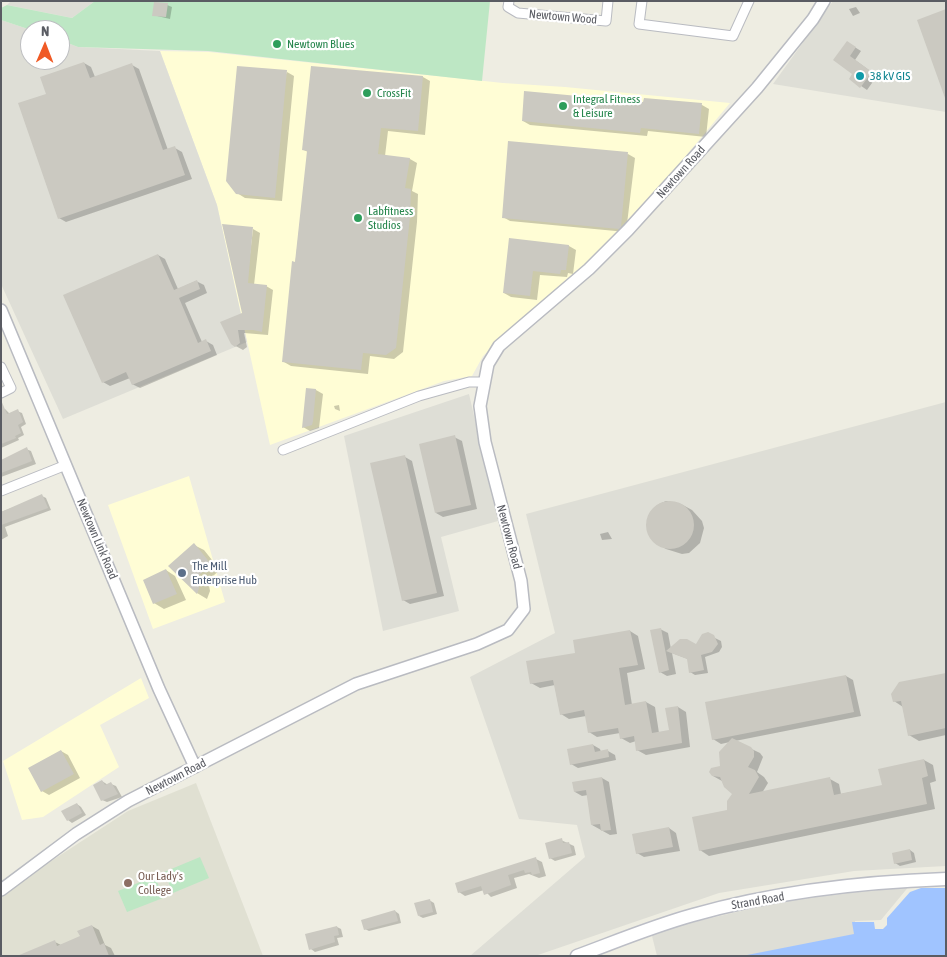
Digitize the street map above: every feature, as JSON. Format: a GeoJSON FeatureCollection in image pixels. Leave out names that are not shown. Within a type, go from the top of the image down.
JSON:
{"type":"FeatureCollection","features":[{"type":"Feature","properties":{"kind":"main road","name":"Strand Road"},"geometry":{"type":"LineString","coordinates":[[577,956],[692,915],[746,902],[856,885],[946,879]]}},
{"type":"Feature","properties":{"kind":"street","name":"Newtown Wood"},"geometry":{"type":"LineString","coordinates":[[509,1],[508,7],[518,13],[606,21],[608,1]]}},
{"type":"Feature","properties":{"kind":"street"},"geometry":{"type":"LineString","coordinates":[[642,1],[639,24],[733,36],[749,1]]}},
{"type":"Feature","properties":{"kind":"street","name":"Newtown Road"},"geometry":{"type":"LineString","coordinates":[[3,885],[83,829],[128,801],[356,684],[477,644],[508,630],[524,609],[521,581],[485,442],[480,406],[488,364],[499,346],[589,268],[628,230],[758,88],[814,19],[824,1]]}},
{"type":"Feature","properties":{"kind":"street","name":"Newtown Link Road"},"geometry":{"type":"LineString","coordinates":[[1,310],[159,688],[195,767]]}},
{"type":"Feature","properties":{"kind":"street"},"geometry":{"type":"LineString","coordinates":[[1,368],[11,388],[1,392]]}},
{"type":"Feature","properties":{"kind":"street"},"geometry":{"type":"LineString","coordinates":[[283,450],[419,396],[469,382],[484,382]]}},
{"type":"Feature","properties":{"kind":"street"},"geometry":{"type":"LineString","coordinates":[[1,491],[66,465]]}},
{"type":"Feature","properties":{"kind":"shaded area"},"geometry":{"type":"Polygon","coordinates":[[[11,1],[95,1],[72,18],[7,5],[11,1]]]}},
{"type":"Feature","properties":{"kind":"shaded area"},"geometry":{"type":"Polygon","coordinates":[[[833,1],[946,1],[946,112],[773,84],[833,1]]]}},
{"type":"Feature","properties":{"kind":"shaded area"},"geometry":{"type":"Polygon","coordinates":[[[1,20],[20,26],[20,70],[70,70],[70,44],[78,47],[160,51],[217,205],[247,342],[63,419],[1,284],[1,20]]]}},
{"type":"Feature","properties":{"kind":"shaded area"},"geometry":{"type":"Polygon","coordinates":[[[160,51],[209,52],[503,83],[730,103],[669,176],[587,263],[518,322],[483,356],[472,376],[444,381],[270,445],[217,205],[160,51]]]}},
{"type":"Feature","properties":{"kind":"shaded area"},"geometry":{"type":"Polygon","coordinates":[[[469,394],[498,521],[441,537],[459,611],[383,631],[344,436],[469,394]]]}},
{"type":"Feature","properties":{"kind":"shaded area"},"geometry":{"type":"Polygon","coordinates":[[[946,402],[946,866],[854,871],[719,893],[535,956],[470,956],[585,857],[577,825],[519,819],[470,677],[555,633],[526,514],[946,402]]]}},
{"type":"Feature","properties":{"kind":"shaded area"},"geometry":{"type":"Polygon","coordinates":[[[189,476],[225,602],[153,629],[108,505],[189,476]]]}},
{"type":"Feature","properties":{"kind":"shaded area"},"geometry":{"type":"Polygon","coordinates":[[[141,678],[149,698],[100,725],[119,767],[43,817],[22,820],[3,761],[141,678]]]}},
{"type":"Feature","properties":{"kind":"shaded area","name":"Our Lady's College"},"geometry":{"type":"Polygon","coordinates":[[[196,783],[263,956],[1,956],[1,897],[39,869],[128,811],[196,783]]]}},
{"type":"Feature","properties":{"kind":"shaded area"},"geometry":{"type":"Polygon","coordinates":[[[910,885],[881,920],[855,921],[856,937],[755,956],[657,956],[651,932],[793,899],[910,885]]]}},
{"type":"Feature","properties":{"kind":"green space","name":"Newtown Blues"},"geometry":{"type":"Polygon","coordinates":[[[95,1],[490,1],[482,81],[208,51],[78,47],[70,44],[70,20],[20,20],[20,26],[1,20],[1,8],[7,5],[72,18],[95,1]]]}},
{"type":"Feature","properties":{"kind":"green space"},"geometry":{"type":"Polygon","coordinates":[[[200,857],[209,878],[173,893],[164,872],[200,857]]]}},
{"type":"Feature","properties":{"kind":"green space"},"geometry":{"type":"Polygon","coordinates":[[[155,876],[163,898],[127,912],[118,891],[155,876]]]}},
{"type":"Feature","properties":{"kind":"water"},"geometry":{"type":"Polygon","coordinates":[[[921,888],[946,888],[946,956],[742,956],[854,934],[852,922],[874,922],[875,929],[883,929],[887,925],[887,918],[910,892],[921,888]]]}},
{"type":"Feature","properties":{"kind":"building"},"geometry":{"type":"Polygon","coordinates":[[[154,2],[168,3],[166,17],[152,16],[154,2]]]}},
{"type":"Feature","properties":{"kind":"building"},"geometry":{"type":"Polygon","coordinates":[[[946,9],[946,98],[945,98],[917,20],[946,9]]]}},
{"type":"Feature","properties":{"kind":"building"},"geometry":{"type":"Polygon","coordinates":[[[847,41],[856,47],[850,56],[872,72],[860,88],[849,79],[852,74],[833,60],[847,41]]]}},
{"type":"Feature","properties":{"kind":"building"},"geometry":{"type":"Polygon","coordinates":[[[84,62],[90,78],[132,63],[163,150],[175,146],[185,175],[58,219],[18,103],[46,94],[40,77],[61,70],[70,70],[70,67],[84,62]]]}},
{"type":"Feature","properties":{"kind":"building"},"geometry":{"type":"Polygon","coordinates":[[[237,66],[287,70],[275,198],[236,194],[226,181],[237,66]]]}},
{"type":"Feature","properties":{"kind":"building"},"geometry":{"type":"Polygon","coordinates":[[[311,66],[423,76],[418,131],[381,128],[378,154],[410,158],[405,188],[411,189],[410,217],[396,348],[386,355],[363,353],[361,370],[282,362],[292,261],[295,262],[307,151],[302,150],[311,66]]]}},
{"type":"Feature","properties":{"kind":"building"},"geometry":{"type":"Polygon","coordinates":[[[524,91],[643,102],[644,98],[702,103],[699,134],[641,128],[640,133],[522,121],[524,91]]]}},
{"type":"Feature","properties":{"kind":"building"},"geometry":{"type":"Polygon","coordinates":[[[508,141],[628,152],[621,227],[619,229],[502,218],[508,141]]]}},
{"type":"Feature","properties":{"kind":"building"},"geometry":{"type":"Polygon","coordinates":[[[222,224],[253,227],[248,283],[267,285],[262,332],[238,330],[240,343],[235,347],[231,344],[220,322],[242,313],[222,224]]]}},
{"type":"Feature","properties":{"kind":"building"},"geometry":{"type":"Polygon","coordinates":[[[509,238],[569,245],[566,270],[561,270],[560,274],[533,271],[530,296],[503,293],[509,238]]]}},
{"type":"Feature","properties":{"kind":"building"},"geometry":{"type":"Polygon","coordinates":[[[158,254],[174,290],[197,280],[200,289],[179,298],[198,343],[206,339],[211,351],[132,385],[126,372],[102,383],[63,295],[158,254]]]}},
{"type":"Feature","properties":{"kind":"building"},"geometry":{"type":"Polygon","coordinates":[[[306,388],[316,389],[313,421],[312,425],[302,428],[306,388]]]}},
{"type":"Feature","properties":{"kind":"building"},"geometry":{"type":"Polygon","coordinates":[[[1,400],[7,414],[18,409],[23,422],[18,425],[21,433],[15,436],[16,438],[1,444],[1,400]]]}},
{"type":"Feature","properties":{"kind":"building"},"geometry":{"type":"Polygon","coordinates":[[[455,435],[471,505],[435,513],[419,444],[455,435]]]}},
{"type":"Feature","properties":{"kind":"building"},"geometry":{"type":"Polygon","coordinates":[[[27,447],[32,461],[1,473],[1,460],[27,447]]]}},
{"type":"Feature","properties":{"kind":"building"},"geometry":{"type":"Polygon","coordinates":[[[405,455],[437,593],[402,601],[370,463],[405,455]]]}},
{"type":"Feature","properties":{"kind":"building"},"geometry":{"type":"Polygon","coordinates":[[[42,494],[48,508],[1,525],[1,512],[42,494]]]}},
{"type":"Feature","properties":{"kind":"building"},"geometry":{"type":"Polygon","coordinates":[[[665,501],[675,501],[684,505],[690,511],[693,516],[693,534],[684,545],[675,549],[665,549],[656,545],[650,539],[646,530],[646,520],[650,511],[656,505],[665,501]]]}},
{"type":"Feature","properties":{"kind":"building"},"geometry":{"type":"Polygon","coordinates":[[[194,543],[211,564],[199,575],[200,585],[197,594],[168,566],[194,543]]]}},
{"type":"Feature","properties":{"kind":"building"},"geometry":{"type":"Polygon","coordinates":[[[166,569],[177,594],[153,604],[143,580],[166,569]]]}},
{"type":"Feature","properties":{"kind":"building"},"geometry":{"type":"Polygon","coordinates":[[[661,628],[669,670],[659,673],[650,630],[661,628]]]}},
{"type":"Feature","properties":{"kind":"building"},"geometry":{"type":"Polygon","coordinates":[[[630,630],[638,665],[619,668],[625,705],[646,701],[652,733],[669,730],[665,708],[678,706],[682,743],[636,751],[634,736],[620,739],[618,728],[588,733],[584,710],[560,715],[553,680],[530,684],[526,661],[575,653],[573,640],[630,630]]]}},
{"type":"Feature","properties":{"kind":"building"},"geometry":{"type":"Polygon","coordinates":[[[708,632],[714,635],[718,644],[712,652],[701,655],[704,670],[689,673],[687,659],[666,651],[680,639],[687,639],[696,644],[702,634],[708,632]]]}},
{"type":"Feature","properties":{"kind":"building"},"geometry":{"type":"Polygon","coordinates":[[[946,673],[946,728],[908,736],[901,701],[893,702],[891,694],[899,682],[946,673]]]}},
{"type":"Feature","properties":{"kind":"building"},"geometry":{"type":"Polygon","coordinates":[[[846,675],[854,712],[712,740],[705,702],[846,675]]]}},
{"type":"Feature","properties":{"kind":"building"},"geometry":{"type":"Polygon","coordinates":[[[732,738],[751,747],[754,751],[754,757],[748,767],[755,770],[759,777],[749,794],[830,777],[834,795],[882,785],[878,769],[924,759],[928,776],[922,778],[927,804],[699,851],[692,817],[727,810],[727,801],[732,794],[724,787],[720,777],[712,776],[709,772],[711,768],[720,766],[719,752],[732,738]]]}},
{"type":"Feature","properties":{"kind":"building"},"geometry":{"type":"Polygon","coordinates":[[[593,744],[595,752],[608,749],[609,757],[570,765],[567,749],[593,744]]]}},
{"type":"Feature","properties":{"kind":"building"},"geometry":{"type":"Polygon","coordinates":[[[61,750],[74,774],[41,792],[28,768],[61,750]]]}},
{"type":"Feature","properties":{"kind":"building"},"geometry":{"type":"Polygon","coordinates":[[[602,777],[611,830],[601,831],[600,824],[591,825],[586,790],[574,792],[572,782],[602,777]]]}},
{"type":"Feature","properties":{"kind":"building"},"geometry":{"type":"Polygon","coordinates":[[[102,780],[105,785],[111,782],[118,794],[101,801],[93,785],[102,780]]]}},
{"type":"Feature","properties":{"kind":"building"},"geometry":{"type":"Polygon","coordinates":[[[77,803],[82,813],[67,821],[61,811],[77,803]]]}},
{"type":"Feature","properties":{"kind":"building"},"geometry":{"type":"Polygon","coordinates":[[[669,827],[673,847],[636,854],[632,834],[669,827]]]}},
{"type":"Feature","properties":{"kind":"building"},"geometry":{"type":"Polygon","coordinates":[[[562,838],[563,843],[569,842],[572,853],[549,859],[545,843],[562,838]]]}},
{"type":"Feature","properties":{"kind":"building"},"geometry":{"type":"Polygon","coordinates":[[[910,849],[912,860],[894,864],[892,853],[910,849]]]}},
{"type":"Feature","properties":{"kind":"building"},"geometry":{"type":"Polygon","coordinates":[[[536,857],[540,873],[532,875],[531,872],[525,873],[524,870],[508,875],[511,885],[484,895],[481,886],[458,893],[455,883],[536,857]]]}},
{"type":"Feature","properties":{"kind":"building"},"geometry":{"type":"Polygon","coordinates":[[[430,899],[433,912],[418,916],[414,903],[430,899]]]}},
{"type":"Feature","properties":{"kind":"building"},"geometry":{"type":"Polygon","coordinates":[[[395,910],[398,921],[364,930],[361,920],[395,910]]]}},
{"type":"Feature","properties":{"kind":"building"},"geometry":{"type":"Polygon","coordinates":[[[92,925],[100,945],[104,943],[109,956],[17,956],[55,940],[57,946],[80,936],[77,931],[92,925]]]}},
{"type":"Feature","properties":{"kind":"building"},"geometry":{"type":"Polygon","coordinates":[[[337,926],[339,935],[334,936],[335,942],[309,950],[305,934],[337,926]]]}},
{"type":"Feature","properties":{"kind":"place","name":"Newtown Blues"},"geometry":{"type":"Point","coordinates":[277,44]}},
{"type":"Feature","properties":{"kind":"place","name":"38 kV GIS"},"geometry":{"type":"Point","coordinates":[860,76]}},
{"type":"Feature","properties":{"kind":"place","name":"CrossFit"},"geometry":{"type":"Point","coordinates":[367,93]}},
{"type":"Feature","properties":{"kind":"place","name":"Integral Fitness & Leisure"},"geometry":{"type":"Point","coordinates":[563,106]}},
{"type":"Feature","properties":{"kind":"place","name":"Labfitness Studios"},"geometry":{"type":"Point","coordinates":[358,218]}},
{"type":"Feature","properties":{"kind":"place","name":"The Mill Enterprise Hub"},"geometry":{"type":"Point","coordinates":[182,573]}},
{"type":"Feature","properties":{"kind":"place","name":"Our Lady's College"},"geometry":{"type":"Point","coordinates":[128,883]}}]}
